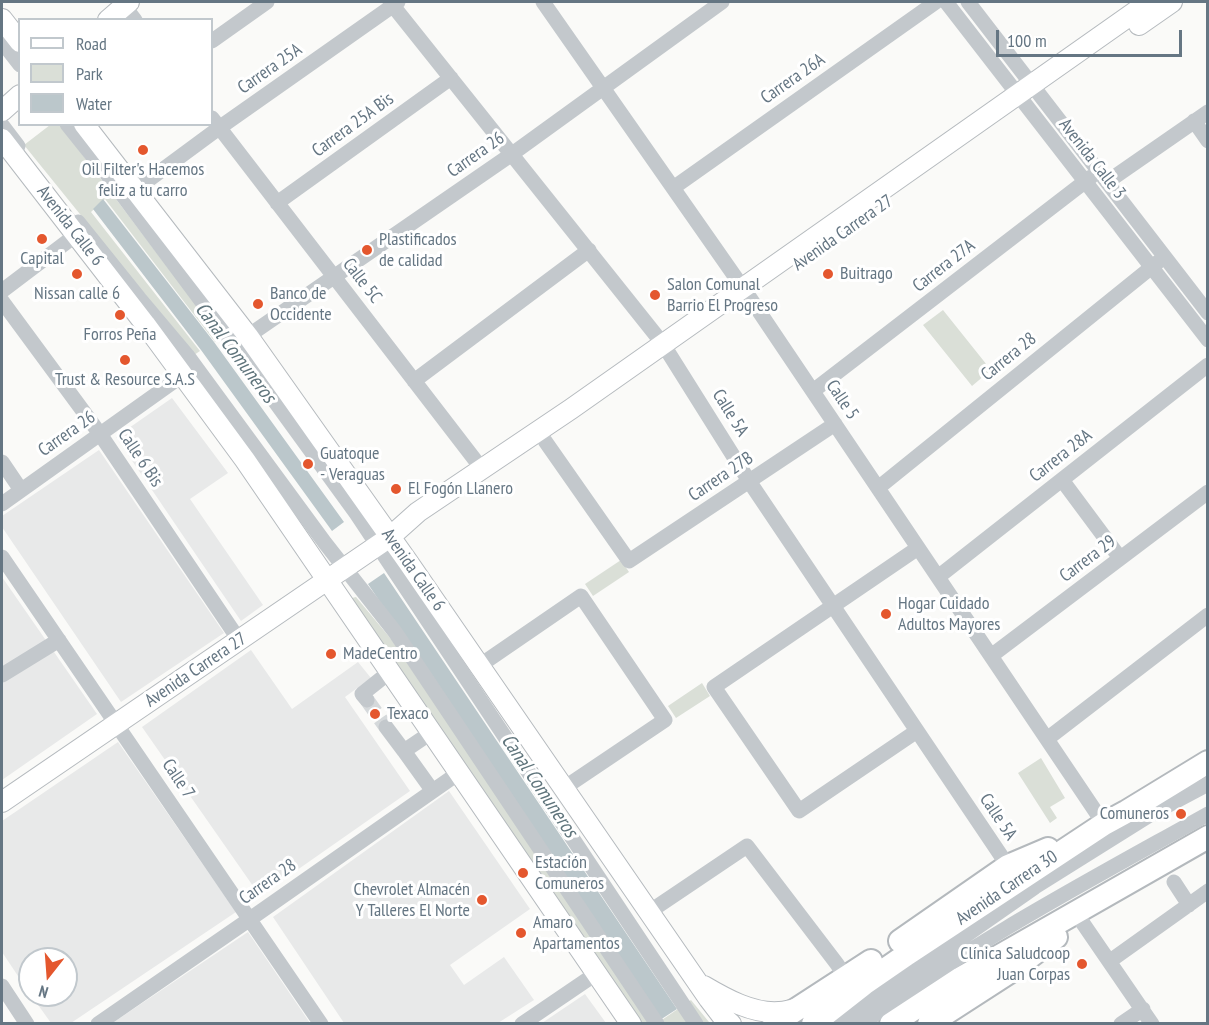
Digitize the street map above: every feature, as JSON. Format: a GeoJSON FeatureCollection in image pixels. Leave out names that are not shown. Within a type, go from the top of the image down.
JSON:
{"type":"FeatureCollection","features":[{"type":"Feature","properties":{"kind":"highway","name":"Avenida Carrera 30"},"geometry":{"type":"LineString","coordinates":[[806,1016],[906,955],[1104,824],[1208,762]]}},
{"type":"Feature","properties":{"kind":"highway"},"geometry":{"type":"LineString","coordinates":[[774,1023],[806,1016],[846,978],[1008,866],[1104,824]]}},
{"type":"Feature","properties":{"kind":"highway"},"geometry":{"type":"LineString","coordinates":[[891,1023],[1001,954],[1208,837]]}},
{"type":"Feature","properties":{"kind":"highway"},"geometry":{"type":"LineString","coordinates":[[929,1023],[1011,971],[1138,875]]}},
{"type":"Feature","properties":{"kind":"main road","name":"Avenida Carrera 27"},"geometry":{"type":"LineString","coordinates":[[1029,95],[1149,2]]}},
{"type":"Feature","properties":{"kind":"main road","name":"Avenida Carrera 27"},"geometry":{"type":"LineString","coordinates":[[384,542],[418,512],[571,409],[666,349],[1029,95],[1172,2]]}},
{"type":"Feature","properties":{"kind":"main road"},"geometry":{"type":"LineString","coordinates":[[111,18],[127,7]]}},
{"type":"Feature","properties":{"kind":"main road"},"geometry":{"type":"LineString","coordinates":[[2,19],[18,39]]}},
{"type":"Feature","properties":{"kind":"main road"},"geometry":{"type":"LineString","coordinates":[[2,111],[18,98]]}},
{"type":"Feature","properties":{"kind":"main road","name":"Avenida Calle 6"},"geometry":{"type":"LineString","coordinates":[[86,126],[248,336],[384,542],[479,666],[699,984],[722,1016],[731,1023]]}},
{"type":"Feature","properties":{"kind":"main road","name":"Avenida Calle 6"},"geometry":{"type":"LineString","coordinates":[[2,138],[183,375],[278,507],[630,1022]]}},
{"type":"Feature","properties":{"kind":"main road","name":"Avenida Carrera 27"},"geometry":{"type":"LineString","coordinates":[[2,802],[384,542],[424,521],[545,441],[666,349]]}},
{"type":"Feature","properties":{"kind":"main road"},"geometry":{"type":"LineString","coordinates":[[699,984],[752,1009],[806,1016]]}},
{"type":"Feature","properties":{"kind":"street"},"geometry":{"type":"LineString","coordinates":[[213,40],[267,2]]}},
{"type":"Feature","properties":{"kind":"street","name":"Carrera 26"},"geometry":{"type":"LineString","coordinates":[[248,336],[512,154],[722,2]]}},
{"type":"Feature","properties":{"kind":"street","name":"Carrera 26A"},"geometry":{"type":"LineString","coordinates":[[673,188],[936,2]]}},
{"type":"Feature","properties":{"kind":"street","name":"Avenida Calle 3"},"geometry":{"type":"LineString","coordinates":[[946,2],[1103,176],[1208,313]]}},
{"type":"Feature","properties":{"kind":"street","name":"Avenida Calle 3"},"geometry":{"type":"LineString","coordinates":[[968,2],[1085,182],[1208,340]]}},
{"type":"Feature","properties":{"kind":"street","name":"Calle 5A"},"geometry":{"type":"LineString","coordinates":[[394,3],[666,349],[749,482],[1008,866]]}},
{"type":"Feature","properties":{"kind":"street","name":"Carrera 25A"},"geometry":{"type":"LineString","coordinates":[[215,123],[394,3]]}},
{"type":"Feature","properties":{"kind":"street","name":"Calle 5"},"geometry":{"type":"LineString","coordinates":[[547,3],[603,88],[747,293],[1104,824]]}},
{"type":"Feature","properties":{"kind":"street"},"geometry":{"type":"LineString","coordinates":[[2,42],[18,62]]}},
{"type":"Feature","properties":{"kind":"street","name":"Carrera 25A Bis"},"geometry":{"type":"LineString","coordinates":[[277,203],[451,78]]}},
{"type":"Feature","properties":{"kind":"street","name":"Carrera 27A"},"geometry":{"type":"LineString","coordinates":[[813,391],[1085,182],[1103,176],[1208,112]]}},
{"type":"Feature","properties":{"kind":"street"},"geometry":{"type":"LineString","coordinates":[[1194,121],[1208,141]]}},
{"type":"Feature","properties":{"kind":"street","name":"Calle 5C"},"geometry":{"type":"LineString","coordinates":[[215,123],[482,469]]}},
{"type":"Feature","properties":{"kind":"street"},"geometry":{"type":"LineString","coordinates":[[2,125],[187,355],[325,543],[395,632],[657,1023]]}},
{"type":"Feature","properties":{"kind":"street"},"geometry":{"type":"LineString","coordinates":[[69,126],[384,542],[394,570],[696,1023]]}},
{"type":"Feature","properties":{"kind":"street","name":"Carrera 25A"},"geometry":{"type":"LineString","coordinates":[[135,190],[211,126]]}},
{"type":"Feature","properties":{"kind":"street"},"geometry":{"type":"LineString","coordinates":[[2,291],[76,235]]}},
{"type":"Feature","properties":{"kind":"street"},"geometry":{"type":"LineString","coordinates":[[414,381],[589,250]]}},
{"type":"Feature","properties":{"kind":"street","name":"Carrera 28"},"geometry":{"type":"LineString","coordinates":[[878,488],[1165,257]]}},
{"type":"Feature","properties":{"kind":"street","name":"Calle 6 Bis"},"geometry":{"type":"LineString","coordinates":[[2,301],[100,434],[239,640]]}},
{"type":"Feature","properties":{"kind":"street","name":"Carrera 28A"},"geometry":{"type":"LineString","coordinates":[[938,577],[1208,365]]}},
{"type":"Feature","properties":{"kind":"street","name":"Carrera 26"},"geometry":{"type":"LineString","coordinates":[[2,504],[183,375]]}},
{"type":"Feature","properties":{"kind":"street","name":"Carrera 27B"},"geometry":{"type":"LineString","coordinates":[[545,441],[629,561],[835,424]]}},
{"type":"Feature","properties":{"kind":"street"},"geometry":{"type":"LineString","coordinates":[[2,462],[21,490]]}},
{"type":"Feature","properties":{"kind":"street"},"geometry":{"type":"LineString","coordinates":[[1062,480],[1120,558]]}},
{"type":"Feature","properties":{"kind":"street","name":"Carrera 29"},"geometry":{"type":"LineString","coordinates":[[991,656],[1208,492]]}},
{"type":"Feature","properties":{"kind":"street"},"geometry":{"type":"LineString","coordinates":[[917,731],[799,811],[714,687],[918,548]]}},
{"type":"Feature","properties":{"kind":"street","name":"Calle 7"},"geometry":{"type":"LineString","coordinates":[[2,557],[321,1023]]}},
{"type":"Feature","properties":{"kind":"street"},"geometry":{"type":"LineString","coordinates":[[479,666],[581,596],[665,720],[564,788]]}},
{"type":"Feature","properties":{"kind":"street"},"geometry":{"type":"LineString","coordinates":[[1047,739],[1208,615]]}},
{"type":"Feature","properties":{"kind":"street"},"geometry":{"type":"LineString","coordinates":[[2,675],[59,640]]}},
{"type":"Feature","properties":{"kind":"street"},"geometry":{"type":"LineString","coordinates":[[366,700],[362,694],[391,671]]}},
{"type":"Feature","properties":{"kind":"street"},"geometry":{"type":"LineString","coordinates":[[386,727],[432,790]]}},
{"type":"Feature","properties":{"kind":"street"},"geometry":{"type":"LineString","coordinates":[[404,751],[432,732]]}},
{"type":"Feature","properties":{"kind":"street","name":"Carrera 28"},"geometry":{"type":"LineString","coordinates":[[99,1023],[460,772]]}},
{"type":"Feature","properties":{"kind":"street"},"geometry":{"type":"LineString","coordinates":[[840,1023],[1035,887],[1150,815],[1208,784]]}},
{"type":"Feature","properties":{"kind":"street"},"geometry":{"type":"LineString","coordinates":[[862,1023],[993,936],[1208,814]]}},
{"type":"Feature","properties":{"kind":"street"},"geometry":{"type":"LineString","coordinates":[[649,912],[747,846],[846,978]]}},
{"type":"Feature","properties":{"kind":"street"},"geometry":{"type":"LineString","coordinates":[[1174,882],[1189,905]]}},
{"type":"Feature","properties":{"kind":"street"},"geometry":{"type":"LineString","coordinates":[[1110,961],[1208,891]]}},
{"type":"Feature","properties":{"kind":"street"},"geometry":{"type":"LineString","coordinates":[[1080,919],[1152,1023]]}},
{"type":"Feature","properties":{"kind":"street"},"geometry":{"type":"LineString","coordinates":[[522,1023],[597,973]]}},
{"type":"Feature","properties":{"kind":"street"},"geometry":{"type":"LineString","coordinates":[[2,986],[27,1023]]}},
{"type":"Feature","properties":{"kind":"street"},"geometry":{"type":"LineString","coordinates":[[1121,1023],[1143,1009]]}},
{"type":"Feature","properties":{"kind":"shaded area"},"geometry":{"type":"Polygon","coordinates":[[[172,398],[228,473],[190,499],[263,605],[241,621],[116,437],[172,398]]]}},
{"type":"Feature","properties":{"kind":"shaded area"},"geometry":{"type":"Polygon","coordinates":[[[99,450],[224,633],[121,702],[2,527],[2,516],[99,450]]]}},
{"type":"Feature","properties":{"kind":"shaded area"},"geometry":{"type":"Polygon","coordinates":[[[2,577],[97,714],[2,780],[2,577]]]}},
{"type":"Feature","properties":{"kind":"shaded area"},"geometry":{"type":"Polygon","coordinates":[[[251,650],[292,709],[358,662],[371,678],[345,697],[410,791],[260,896],[142,727],[251,650]]]}},
{"type":"Feature","properties":{"kind":"shaded area"},"geometry":{"type":"Polygon","coordinates":[[[118,742],[236,912],[71,1023],[51,1023],[40,1007],[78,1007],[78,947],[18,947],[18,976],[2,952],[2,821],[118,742]]]}},
{"type":"Feature","properties":{"kind":"shaded area"},"geometry":{"type":"Polygon","coordinates":[[[449,791],[530,909],[450,965],[464,985],[504,957],[534,1000],[498,1023],[344,1023],[273,917],[449,791]]]}},
{"type":"Feature","properties":{"kind":"shaded area"},"geometry":{"type":"Polygon","coordinates":[[[248,932],[310,1023],[111,1024],[248,932]]]}},
{"type":"Feature","properties":{"kind":"shaded area"},"geometry":{"type":"Polygon","coordinates":[[[585,994],[606,1023],[542,1023],[585,994]]]}},
{"type":"Feature","properties":{"kind":"green space"},"geometry":{"type":"Polygon","coordinates":[[[49,126],[61,126],[221,338],[215,342],[105,199],[91,212],[200,351],[194,355],[24,145],[49,126]]]}},
{"type":"Feature","properties":{"kind":"green space"},"geometry":{"type":"Polygon","coordinates":[[[943,310],[991,370],[972,386],[923,325],[943,310]]]}},
{"type":"Feature","properties":{"kind":"green space"},"geometry":{"type":"Polygon","coordinates":[[[621,560],[629,572],[593,596],[585,584],[621,560]]]}},
{"type":"Feature","properties":{"kind":"green space"},"geometry":{"type":"Polygon","coordinates":[[[356,597],[391,639],[651,1023],[641,1023],[352,598],[356,597]]]}},
{"type":"Feature","properties":{"kind":"green space"},"geometry":{"type":"Polygon","coordinates":[[[702,683],[710,696],[676,718],[668,706],[702,683]]]}},
{"type":"Feature","properties":{"kind":"green space"},"geometry":{"type":"Polygon","coordinates":[[[1041,758],[1065,798],[1050,807],[1057,818],[1050,823],[1018,773],[1041,758]]]}},
{"type":"Feature","properties":{"kind":"green space"},"geometry":{"type":"Polygon","coordinates":[[[691,1000],[709,1022],[705,1024],[656,1024],[691,1000]]]}},
{"type":"Feature","properties":{"kind":"water"},"geometry":{"type":"Polygon","coordinates":[[[103,199],[214,342],[344,522],[332,531],[201,350],[93,209],[103,199]]]}},
{"type":"Feature","properties":{"kind":"water"},"geometry":{"type":"Polygon","coordinates":[[[384,573],[677,1009],[660,1020],[368,584],[384,573]]]}},
{"type":"Feature","properties":{"kind":"tunnel"},"geometry":{"type":"LineString","coordinates":[[367,700],[386,727]]}},
{"type":"Feature","properties":{"kind":"place","name":"Oil Filter's Hacemos feliz a tu carro"},"geometry":{"type":"Point","coordinates":[143,150]}},
{"type":"Feature","properties":{"kind":"place","name":"Capital"},"geometry":{"type":"Point","coordinates":[42,239]}},
{"type":"Feature","properties":{"kind":"place","name":"Plastificados de calidad"},"geometry":{"type":"Point","coordinates":[367,250]}},
{"type":"Feature","properties":{"kind":"place","name":"Nissan calle 6"},"geometry":{"type":"Point","coordinates":[77,274]}},
{"type":"Feature","properties":{"kind":"place","name":"Buitrago"},"geometry":{"type":"Point","coordinates":[828,274]}},
{"type":"Feature","properties":{"kind":"place","name":"Salon Comunal Barrio El Progreso"},"geometry":{"type":"Point","coordinates":[655,295]}},
{"type":"Feature","properties":{"kind":"place","name":"Banco de Occidente"},"geometry":{"type":"Point","coordinates":[258,304]}},
{"type":"Feature","properties":{"kind":"place","name":"Forros Peña"},"geometry":{"type":"Point","coordinates":[120,315]}},
{"type":"Feature","properties":{"kind":"place","name":"Trust & Resource S.A.S"},"geometry":{"type":"Point","coordinates":[125,360]}},
{"type":"Feature","properties":{"kind":"place","name":"Guatoque - Veraguas"},"geometry":{"type":"Point","coordinates":[308,464]}},
{"type":"Feature","properties":{"kind":"place","name":"El Fogón Llanero"},"geometry":{"type":"Point","coordinates":[396,489]}},
{"type":"Feature","properties":{"kind":"place","name":"Hogar Cuidado Adultos Mayores"},"geometry":{"type":"Point","coordinates":[886,614]}},
{"type":"Feature","properties":{"kind":"place","name":"MadeCentro"},"geometry":{"type":"Point","coordinates":[331,654]}},
{"type":"Feature","properties":{"kind":"place","name":"Texaco"},"geometry":{"type":"Point","coordinates":[375,714]}},
{"type":"Feature","properties":{"kind":"place","name":"Comuneros"},"geometry":{"type":"Point","coordinates":[1181,814]}},
{"type":"Feature","properties":{"kind":"place","name":"Estación Comuneros"},"geometry":{"type":"Point","coordinates":[523,873]}},
{"type":"Feature","properties":{"kind":"place","name":"Chevrolet Almacén Y Talleres El Norte"},"geometry":{"type":"Point","coordinates":[482,900]}},
{"type":"Feature","properties":{"kind":"place","name":"Amaro Apartamentos"},"geometry":{"type":"Point","coordinates":[521,933]}},
{"type":"Feature","properties":{"kind":"place","name":"Clínica Saludcoop Juan Corpas"},"geometry":{"type":"Point","coordinates":[1082,964]}},
{"type":"Feature","properties":{"kind":"water label","name":"Canal Comuneros"},"geometry":{"type":"Point","coordinates":[235,353]}},
{"type":"Feature","properties":{"kind":"water label","name":"Canal Comuneros"},"geometry":{"type":"Point","coordinates":[539,786]}}]}
